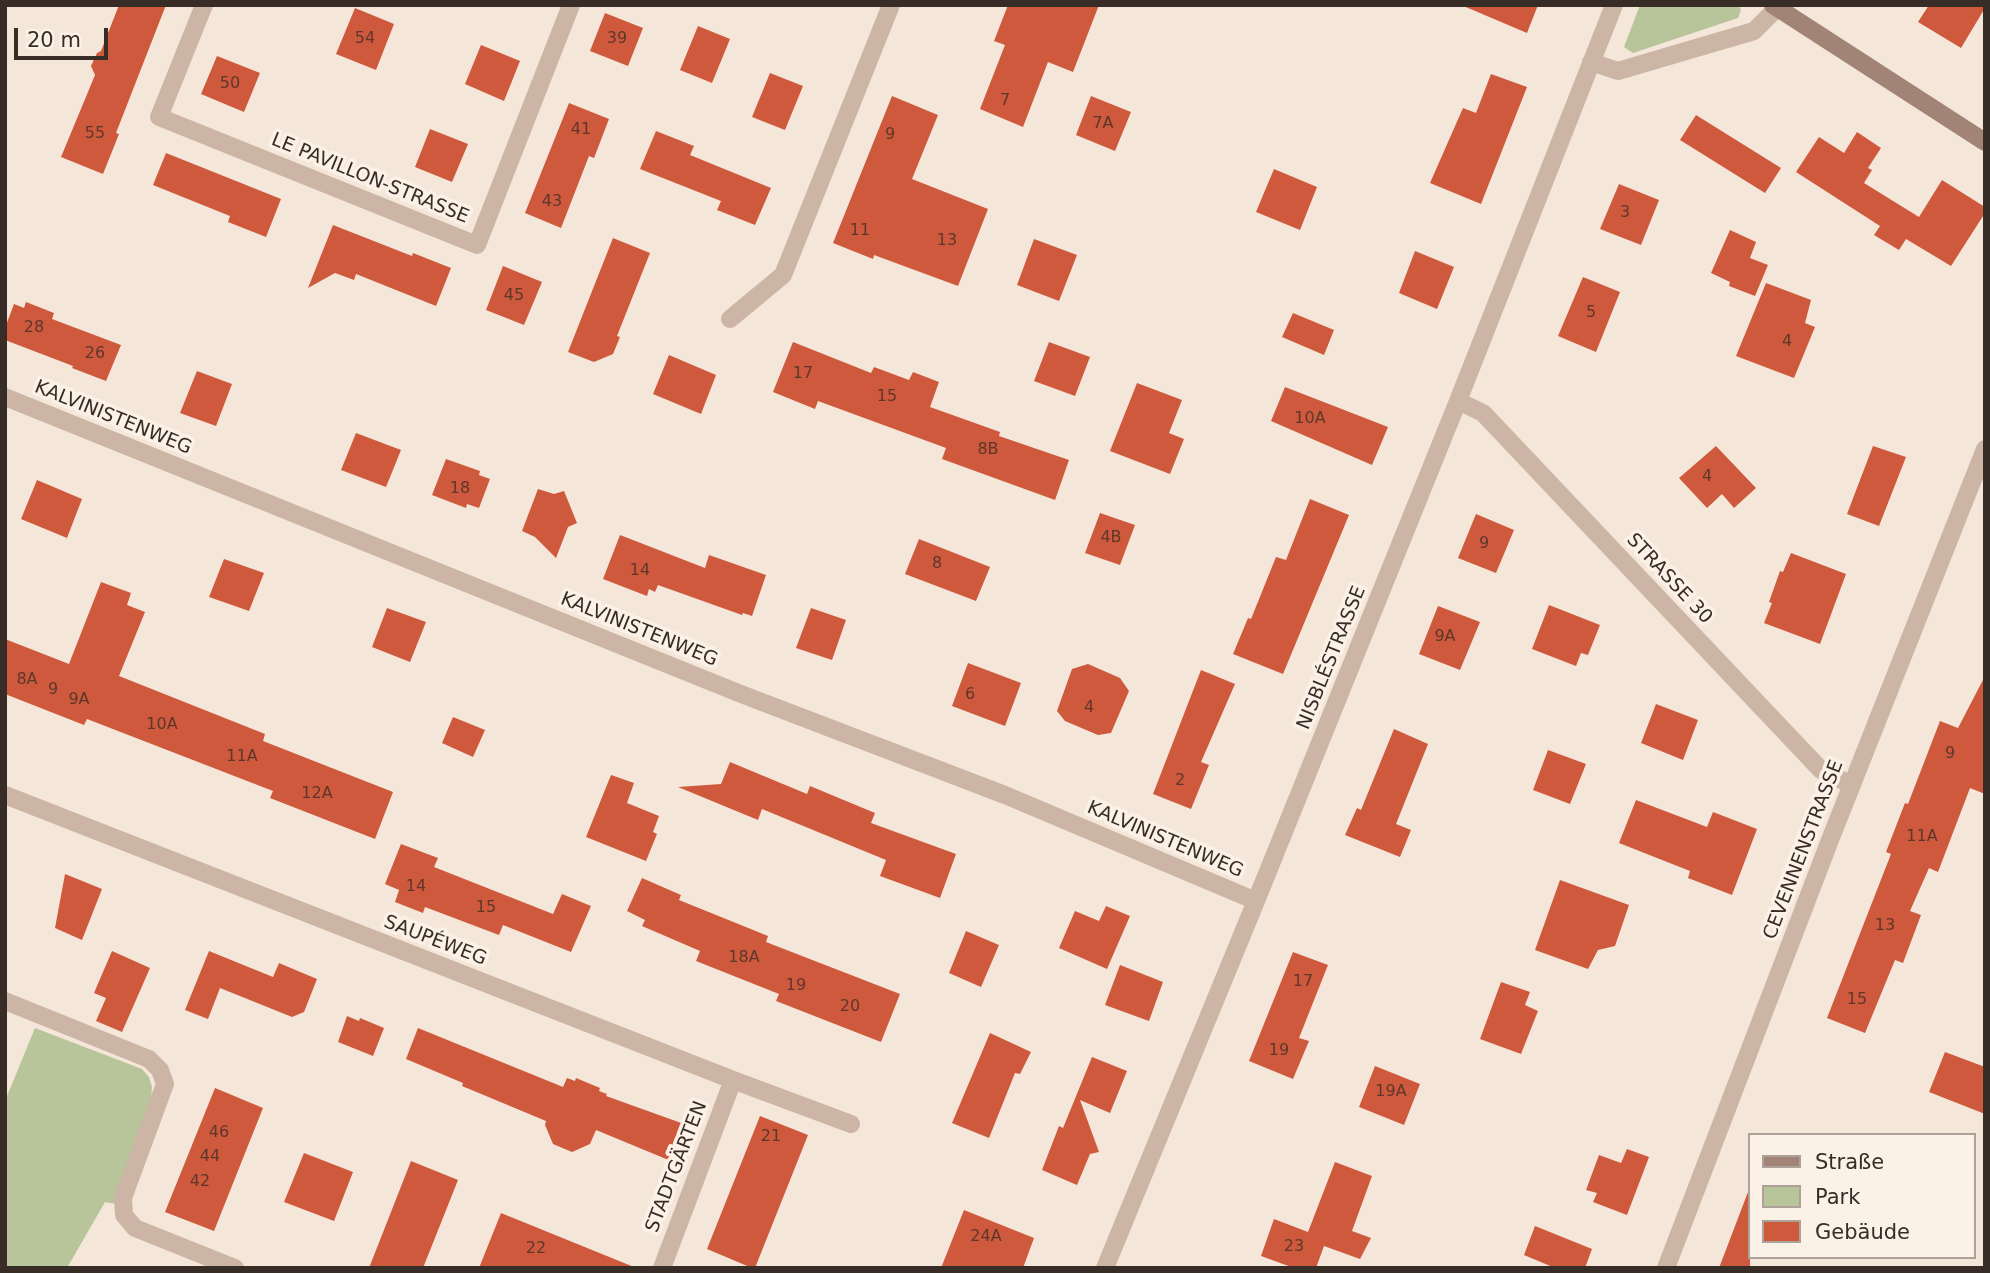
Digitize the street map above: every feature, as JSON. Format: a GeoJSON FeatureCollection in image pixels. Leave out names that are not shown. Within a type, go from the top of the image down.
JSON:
{"type":"FeatureCollection","features":[{"type":"Feature","properties":{"kind":"street","name":"LE PAVILLON-STRASSE"},"geometry":{"type":"LineString","coordinates":[[204,5],[159,117],[477,245],[571,5]]}},
{"type":"Feature","properties":{"kind":"street"},"geometry":{"type":"LineString","coordinates":[[730,319],[783,275],[891,5]]}},
{"type":"Feature","properties":{"kind":"street","name":"NISBLÉSTRASSE"},"geometry":{"type":"LineString","coordinates":[[1105,1268],[1458,401],[1614,5]]}},
{"type":"Feature","properties":{"kind":"street"},"geometry":{"type":"LineString","coordinates":[[1591,62],[1618,72],[1754,31],[1777,6],[1985,142]]}},
{"type":"Feature","properties":{"kind":"street","name":"KALVINISTENWEG"},"geometry":{"type":"LineString","coordinates":[[5,397],[729,689],[980,785],[1256,901]]}},
{"type":"Feature","properties":{"kind":"street","name":"STRASSE 30"},"geometry":{"type":"LineString","coordinates":[[1458,401],[1483,413],[1821,770],[1852,785]]}},
{"type":"Feature","properties":{"kind":"street","name":"CEVENNENSTRASSE"},"geometry":{"type":"LineString","coordinates":[[1666,1268],[1985,449]]}},
{"type":"Feature","properties":{"kind":"street","name":"SAUPÉWEG"},"geometry":{"type":"LineString","coordinates":[[5,795],[850,1124]]}},
{"type":"Feature","properties":{"kind":"street"},"geometry":{"type":"LineString","coordinates":[[5,1001],[149,1059],[160,1070],[165,1084],[123,1198],[124,1215],[135,1228],[235,1268]]}},
{"type":"Feature","properties":{"kind":"street","name":"STADTGÄRTEN"},"geometry":{"type":"LineString","coordinates":[[662,1268],[733,1080]]}},
{"type":"Feature","properties":{"kind":"green space"},"geometry":{"type":"Polygon","coordinates":[[[1640,5],[1738,5],[1741,10],[1738,18],[1633,53],[1624,47],[1640,5]]]}},
{"type":"Feature","properties":{"kind":"green space"},"geometry":{"type":"Polygon","coordinates":[[[35,1028],[142,1069],[149,1077],[152,1087],[151,1099],[116,1204],[105,1202],[67,1268],[5,1268],[5,1101],[35,1028]]]}},
{"type":"Feature","properties":{"kind":"building"},"geometry":{"type":"Polygon","coordinates":[[[119,5],[166,5],[116,133],[119,134],[103,174],[61,157],[95,75],[91,66],[97,53],[101,51],[119,5]]]}},
{"type":"Feature","properties":{"kind":"building"},"geometry":{"type":"Polygon","coordinates":[[[1008,5],[1099,5],[1073,72],[1048,62],[1023,127],[980,109],[1005,45],[994,41],[1008,5]]]}},
{"type":"Feature","properties":{"kind":"building"},"geometry":{"type":"Polygon","coordinates":[[[1461,5],[1538,5],[1527,33],[1461,5]]]}},
{"type":"Feature","properties":{"kind":"building"},"geometry":{"type":"Polygon","coordinates":[[[1929,5],[1985,5],[1985,8],[1961,48],[1918,22],[1929,5]]]}},
{"type":"Feature","properties":{"kind":"building"},"geometry":{"type":"Polygon","coordinates":[[[355,8],[394,24],[376,70],[336,54],[355,8]]]}},
{"type":"Feature","properties":{"kind":"building"},"geometry":{"type":"Polygon","coordinates":[[[605,13],[643,28],[628,66],[590,51],[605,13]]]}},
{"type":"Feature","properties":{"kind":"building"},"geometry":{"type":"Polygon","coordinates":[[[698,26],[730,39],[712,83],[680,70],[698,26]]]}},
{"type":"Feature","properties":{"kind":"building"},"geometry":{"type":"Polygon","coordinates":[[[481,45],[520,61],[504,101],[465,84],[481,45]]]}},
{"type":"Feature","properties":{"kind":"building"},"geometry":{"type":"Polygon","coordinates":[[[217,56],[260,73],[244,112],[201,94],[217,56]]]}},
{"type":"Feature","properties":{"kind":"building"},"geometry":{"type":"Polygon","coordinates":[[[770,73],[803,86],[785,130],[752,117],[770,73]]]}},
{"type":"Feature","properties":{"kind":"building"},"geometry":{"type":"Polygon","coordinates":[[[1491,74],[1527,87],[1481,204],[1430,183],[1463,108],[1476,113],[1491,74]]]}},
{"type":"Feature","properties":{"kind":"building"},"geometry":{"type":"Polygon","coordinates":[[[892,96],[938,115],[912,179],[988,209],[958,286],[874,255],[873,259],[833,243],[892,96]]]}},
{"type":"Feature","properties":{"kind":"building"},"geometry":{"type":"Polygon","coordinates":[[[1091,96],[1131,112],[1115,151],[1076,135],[1091,96]]]}},
{"type":"Feature","properties":{"kind":"building"},"geometry":{"type":"Polygon","coordinates":[[[569,103],[609,119],[594,158],[589,156],[561,228],[525,213],[569,103]]]}},
{"type":"Feature","properties":{"kind":"building"},"geometry":{"type":"Polygon","coordinates":[[[1696,115],[1781,168],[1765,193],[1680,140],[1696,115]]]}},
{"type":"Feature","properties":{"kind":"building"},"geometry":{"type":"Polygon","coordinates":[[[430,129],[468,144],[452,182],[415,167],[430,129]]]}},
{"type":"Feature","properties":{"kind":"building"},"geometry":{"type":"Polygon","coordinates":[[[656,131],[694,146],[690,155],[771,188],[755,225],[717,210],[721,201],[640,169],[656,131]]]}},
{"type":"Feature","properties":{"kind":"building"},"geometry":{"type":"Polygon","coordinates":[[[1857,132],[1881,148],[1868,168],[1872,170],[1864,183],[1919,217],[1942,180],[1985,207],[1985,213],[1951,266],[1906,239],[1899,250],[1874,235],[1880,226],[1796,172],[1819,137],[1844,153],[1857,132]]]}},
{"type":"Feature","properties":{"kind":"building"},"geometry":{"type":"Polygon","coordinates":[[[166,153],[281,199],[266,237],[228,222],[230,216],[153,185],[166,153]]]}},
{"type":"Feature","properties":{"kind":"building"},"geometry":{"type":"Polygon","coordinates":[[[1274,169],[1317,187],[1300,230],[1256,212],[1274,169]]]}},
{"type":"Feature","properties":{"kind":"building"},"geometry":{"type":"Polygon","coordinates":[[[1619,184],[1659,200],[1641,245],[1600,229],[1619,184]]]}},
{"type":"Feature","properties":{"kind":"building"},"geometry":{"type":"Polygon","coordinates":[[[333,225],[451,268],[436,306],[356,274],[354,280],[335,273],[308,288],[333,225]]]}},
{"type":"Feature","properties":{"kind":"building"},"geometry":{"type":"Polygon","coordinates":[[[1730,230],[1756,242],[1750,258],[1768,265],[1755,296],[1729,286],[1730,282],[1711,273],[1730,230]]]}},
{"type":"Feature","properties":{"kind":"building"},"geometry":{"type":"Polygon","coordinates":[[[613,238],[650,253],[617,336],[620,337],[613,354],[594,362],[568,352],[613,238]]]}},
{"type":"Feature","properties":{"kind":"building"},"geometry":{"type":"Polygon","coordinates":[[[1034,239],[1077,255],[1059,301],[1017,285],[1034,239]]]}},
{"type":"Feature","properties":{"kind":"building"},"geometry":{"type":"Polygon","coordinates":[[[1415,251],[1454,267],[1437,309],[1399,293],[1415,251]]]}},
{"type":"Feature","properties":{"kind":"building"},"geometry":{"type":"Polygon","coordinates":[[[503,266],[542,282],[524,325],[486,310],[503,266]]]}},
{"type":"Feature","properties":{"kind":"building"},"geometry":{"type":"Polygon","coordinates":[[[1583,277],[1620,292],[1596,352],[1558,336],[1583,277]]]}},
{"type":"Feature","properties":{"kind":"building"},"geometry":{"type":"Polygon","coordinates":[[[1766,283],[1811,300],[1805,323],[1815,327],[1794,378],[1736,356],[1766,283]]]}},
{"type":"Feature","properties":{"kind":"building"},"geometry":{"type":"Polygon","coordinates":[[[26,302],[54,313],[52,319],[121,345],[106,381],[5,340],[5,328],[14,304],[24,308],[26,302]]]}},
{"type":"Feature","properties":{"kind":"building"},"geometry":{"type":"Polygon","coordinates":[[[1293,313],[1334,330],[1324,355],[1282,337],[1293,313]]]}},
{"type":"Feature","properties":{"kind":"building"},"geometry":{"type":"Polygon","coordinates":[[[793,342],[871,373],[874,367],[909,380],[913,372],[939,382],[930,407],[1000,432],[999,436],[1069,460],[1055,500],[942,459],[946,448],[818,401],[815,409],[773,392],[793,342]]]}},
{"type":"Feature","properties":{"kind":"building"},"geometry":{"type":"Polygon","coordinates":[[[1049,342],[1090,357],[1075,396],[1034,381],[1049,342]]]}},
{"type":"Feature","properties":{"kind":"building"},"geometry":{"type":"Polygon","coordinates":[[[669,355],[716,375],[701,414],[653,394],[669,355]]]}},
{"type":"Feature","properties":{"kind":"building"},"geometry":{"type":"Polygon","coordinates":[[[197,371],[232,384],[216,426],[180,413],[197,371]]]}},
{"type":"Feature","properties":{"kind":"building"},"geometry":{"type":"Polygon","coordinates":[[[1137,383],[1182,400],[1169,433],[1184,439],[1170,474],[1110,451],[1137,383]]]}},
{"type":"Feature","properties":{"kind":"building"},"geometry":{"type":"Polygon","coordinates":[[[1285,387],[1388,427],[1372,465],[1271,421],[1285,387]]]}},
{"type":"Feature","properties":{"kind":"building"},"geometry":{"type":"Polygon","coordinates":[[[356,433],[401,450],[386,487],[341,470],[356,433]]]}},
{"type":"Feature","properties":{"kind":"building"},"geometry":{"type":"Polygon","coordinates":[[[1716,446],[1756,488],[1734,508],[1722,494],[1707,508],[1679,478],[1716,446]]]}},
{"type":"Feature","properties":{"kind":"building"},"geometry":{"type":"Polygon","coordinates":[[[1873,446],[1906,457],[1879,526],[1847,514],[1873,446]]]}},
{"type":"Feature","properties":{"kind":"building"},"geometry":{"type":"Polygon","coordinates":[[[446,459],[480,471],[479,475],[490,479],[479,508],[467,504],[466,508],[432,495],[446,459]]]}},
{"type":"Feature","properties":{"kind":"building"},"geometry":{"type":"Polygon","coordinates":[[[37,480],[82,499],[67,538],[21,519],[37,480]]]}},
{"type":"Feature","properties":{"kind":"building"},"geometry":{"type":"Polygon","coordinates":[[[538,489],[554,494],[564,491],[577,523],[568,527],[556,558],[535,537],[522,531],[538,489]]]}},
{"type":"Feature","properties":{"kind":"building"},"geometry":{"type":"Polygon","coordinates":[[[1310,499],[1349,515],[1283,674],[1233,654],[1248,618],[1251,619],[1276,557],[1286,560],[1310,499]]]}},
{"type":"Feature","properties":{"kind":"building"},"geometry":{"type":"Polygon","coordinates":[[[1100,513],[1135,525],[1120,565],[1085,553],[1100,513]]]}},
{"type":"Feature","properties":{"kind":"building"},"geometry":{"type":"Polygon","coordinates":[[[1476,514],[1514,530],[1496,573],[1458,558],[1476,514]]]}},
{"type":"Feature","properties":{"kind":"building"},"geometry":{"type":"Polygon","coordinates":[[[620,535],[705,568],[709,555],[766,575],[752,616],[742,615],[658,585],[655,592],[649,589],[647,596],[603,579],[620,535]]]}},
{"type":"Feature","properties":{"kind":"building"},"geometry":{"type":"Polygon","coordinates":[[[919,539],[990,567],[976,601],[905,574],[919,539]]]}},
{"type":"Feature","properties":{"kind":"building"},"geometry":{"type":"Polygon","coordinates":[[[1791,553],[1846,574],[1820,644],[1764,623],[1780,571],[1783,572],[1791,553]]]}},
{"type":"Feature","properties":{"kind":"building"},"geometry":{"type":"Polygon","coordinates":[[[224,559],[264,573],[249,611],[209,597],[224,559]]]}},
{"type":"Feature","properties":{"kind":"building"},"geometry":{"type":"Polygon","coordinates":[[[101,582],[131,593],[127,605],[145,612],[119,676],[265,734],[263,741],[393,792],[375,839],[270,798],[273,791],[87,719],[84,725],[5,694],[5,639],[69,664],[101,582]]]}},
{"type":"Feature","properties":{"kind":"building"},"geometry":{"type":"Polygon","coordinates":[[[1549,605],[1600,625],[1588,655],[1581,653],[1576,666],[1532,649],[1549,605]]]}},
{"type":"Feature","properties":{"kind":"building"},"geometry":{"type":"Polygon","coordinates":[[[1438,606],[1480,622],[1460,670],[1419,654],[1438,606]]]}},
{"type":"Feature","properties":{"kind":"building"},"geometry":{"type":"Polygon","coordinates":[[[387,608],[426,622],[410,662],[372,647],[387,608]]]}},
{"type":"Feature","properties":{"kind":"building"},"geometry":{"type":"Polygon","coordinates":[[[811,608],[846,620],[832,660],[796,648],[811,608]]]}},
{"type":"Feature","properties":{"kind":"building"},"geometry":{"type":"Polygon","coordinates":[[[968,663],[1021,683],[1005,726],[952,706],[968,663]]]}},
{"type":"Feature","properties":{"kind":"building"},"geometry":{"type":"Polygon","coordinates":[[[1088,664],[1120,678],[1129,691],[1111,733],[1098,735],[1065,721],[1057,711],[1072,669],[1088,664]]]}},
{"type":"Feature","properties":{"kind":"building"},"geometry":{"type":"Polygon","coordinates":[[[1201,670],[1235,684],[1201,762],[1209,765],[1191,809],[1153,794],[1201,670]]]}},
{"type":"Feature","properties":{"kind":"building"},"geometry":{"type":"Polygon","coordinates":[[[1985,676],[1985,794],[1970,788],[1938,872],[1929,868],[1910,911],[1921,915],[1903,963],[1895,960],[1865,1033],[1827,1018],[1891,854],[1886,852],[1940,721],[1958,728],[1985,676]]]}},
{"type":"Feature","properties":{"kind":"building"},"geometry":{"type":"Polygon","coordinates":[[[1656,704],[1698,720],[1683,760],[1641,743],[1656,704]]]}},
{"type":"Feature","properties":{"kind":"building"},"geometry":{"type":"Polygon","coordinates":[[[453,717],[485,730],[473,757],[442,743],[453,717]]]}},
{"type":"Feature","properties":{"kind":"building"},"geometry":{"type":"Polygon","coordinates":[[[1394,729],[1428,744],[1396,824],[1411,830],[1400,857],[1345,835],[1357,808],[1361,810],[1394,729]]]}},
{"type":"Feature","properties":{"kind":"building"},"geometry":{"type":"Polygon","coordinates":[[[1548,750],[1586,764],[1570,804],[1533,790],[1548,750]]]}},
{"type":"Feature","properties":{"kind":"building"},"geometry":{"type":"Polygon","coordinates":[[[730,762],[807,794],[810,786],[875,813],[871,823],[956,854],[940,898],[880,876],[886,860],[762,809],[758,820],[678,787],[721,784],[730,762]]]}},
{"type":"Feature","properties":{"kind":"building"},"geometry":{"type":"Polygon","coordinates":[[[611,775],[634,783],[627,803],[659,816],[653,832],[657,834],[646,861],[586,837],[611,775]]]}},
{"type":"Feature","properties":{"kind":"building"},"geometry":{"type":"Polygon","coordinates":[[[1636,800],[1707,827],[1713,812],[1757,829],[1732,895],[1688,878],[1690,871],[1619,843],[1636,800]]]}},
{"type":"Feature","properties":{"kind":"building"},"geometry":{"type":"Polygon","coordinates":[[[401,844],[438,858],[434,867],[553,914],[562,894],[591,906],[571,952],[503,925],[499,935],[425,907],[423,913],[395,902],[399,890],[385,884],[401,844]]]}},
{"type":"Feature","properties":{"kind":"building"},"geometry":{"type":"Polygon","coordinates":[[[65,874],[102,889],[82,940],[55,928],[65,874]]]}},
{"type":"Feature","properties":{"kind":"building"},"geometry":{"type":"Polygon","coordinates":[[[642,878],[681,895],[679,900],[768,936],[766,942],[900,994],[881,1042],[776,1001],[779,994],[696,961],[700,951],[642,926],[645,920],[627,911],[642,878]]]}},
{"type":"Feature","properties":{"kind":"building"},"geometry":{"type":"Polygon","coordinates":[[[1560,880],[1629,905],[1615,946],[1598,950],[1588,969],[1535,950],[1560,880]]]}},
{"type":"Feature","properties":{"kind":"building"},"geometry":{"type":"Polygon","coordinates":[[[1106,906],[1130,916],[1107,969],[1059,948],[1075,911],[1099,921],[1106,906]]]}},
{"type":"Feature","properties":{"kind":"building"},"geometry":{"type":"Polygon","coordinates":[[[966,931],[999,945],[981,987],[949,973],[966,931]]]}},
{"type":"Feature","properties":{"kind":"building"},"geometry":{"type":"Polygon","coordinates":[[[112,951],[150,968],[122,1032],[96,1021],[106,998],[94,993],[112,951]]]}},
{"type":"Feature","properties":{"kind":"building"},"geometry":{"type":"Polygon","coordinates":[[[209,951],[273,977],[279,963],[317,979],[304,1012],[292,1017],[220,988],[208,1019],[185,1010],[209,951]]]}},
{"type":"Feature","properties":{"kind":"building"},"geometry":{"type":"Polygon","coordinates":[[[1293,952],[1328,965],[1299,1038],[1309,1041],[1293,1079],[1249,1061],[1293,952]]]}},
{"type":"Feature","properties":{"kind":"building"},"geometry":{"type":"Polygon","coordinates":[[[1120,965],[1163,982],[1149,1021],[1105,1005],[1120,965]]]}},
{"type":"Feature","properties":{"kind":"building"},"geometry":{"type":"Polygon","coordinates":[[[1501,982],[1530,992],[1525,1005],[1538,1011],[1521,1054],[1480,1039],[1501,982]]]}},
{"type":"Feature","properties":{"kind":"building"},"geometry":{"type":"Polygon","coordinates":[[[347,1016],[359,1021],[360,1018],[384,1028],[373,1056],[338,1042],[347,1016]]]}},
{"type":"Feature","properties":{"kind":"building"},"geometry":{"type":"Polygon","coordinates":[[[418,1028],[563,1087],[567,1078],[575,1081],[576,1078],[600,1088],[599,1091],[607,1094],[606,1096],[684,1124],[671,1161],[596,1130],[590,1144],[572,1152],[553,1144],[545,1125],[546,1121],[406,1059],[418,1028]]]}},
{"type":"Feature","properties":{"kind":"building"},"geometry":{"type":"Polygon","coordinates":[[[990,1033],[1031,1052],[1020,1074],[1015,1073],[989,1138],[952,1123],[990,1033]]]}},
{"type":"Feature","properties":{"kind":"building"},"geometry":{"type":"Polygon","coordinates":[[[1945,1052],[1985,1067],[1985,1114],[1929,1092],[1945,1052]]]}},
{"type":"Feature","properties":{"kind":"building"},"geometry":{"type":"Polygon","coordinates":[[[1092,1057],[1127,1071],[1110,1113],[1080,1100],[1099,1152],[1090,1154],[1077,1185],[1042,1170],[1059,1126],[1063,1128],[1092,1057]]]}},
{"type":"Feature","properties":{"kind":"building"},"geometry":{"type":"Polygon","coordinates":[[[1375,1066],[1420,1084],[1404,1125],[1359,1107],[1375,1066]]]}},
{"type":"Feature","properties":{"kind":"building"},"geometry":{"type":"Polygon","coordinates":[[[215,1088],[263,1108],[214,1231],[165,1212],[215,1088]]]}},
{"type":"Feature","properties":{"kind":"building"},"geometry":{"type":"Polygon","coordinates":[[[760,1116],[808,1135],[755,1268],[752,1268],[707,1249],[760,1116]]]}},
{"type":"Feature","properties":{"kind":"building"},"geometry":{"type":"Polygon","coordinates":[[[1627,1149],[1649,1157],[1627,1215],[1593,1202],[1597,1193],[1586,1190],[1599,1155],[1621,1163],[1627,1149]]]}},
{"type":"Feature","properties":{"kind":"building"},"geometry":{"type":"Polygon","coordinates":[[[304,1153],[353,1172],[334,1221],[284,1202],[304,1153]]]}},
{"type":"Feature","properties":{"kind":"building"},"geometry":{"type":"Polygon","coordinates":[[[411,1161],[458,1180],[423,1268],[369,1268],[411,1161]]]}},
{"type":"Feature","properties":{"kind":"building"},"geometry":{"type":"Polygon","coordinates":[[[1335,1162],[1372,1176],[1352,1231],[1371,1238],[1360,1259],[1324,1246],[1316,1268],[1294,1268],[1261,1256],[1274,1219],[1308,1232],[1335,1162]]]}},
{"type":"Feature","properties":{"kind":"building"},"geometry":{"type":"Polygon","coordinates":[[[1748,1192],[1750,1268],[1719,1268],[1748,1192]]]}},
{"type":"Feature","properties":{"kind":"building"},"geometry":{"type":"Polygon","coordinates":[[[964,1210],[1034,1238],[1023,1268],[941,1268],[964,1210]]]}},
{"type":"Feature","properties":{"kind":"building"},"geometry":{"type":"Polygon","coordinates":[[[501,1213],[634,1267],[634,1268],[479,1268],[501,1213]]]}},
{"type":"Feature","properties":{"kind":"building"},"geometry":{"type":"Polygon","coordinates":[[[1535,1226],[1592,1249],[1585,1268],[1555,1268],[1524,1255],[1535,1226]]]}}]}
